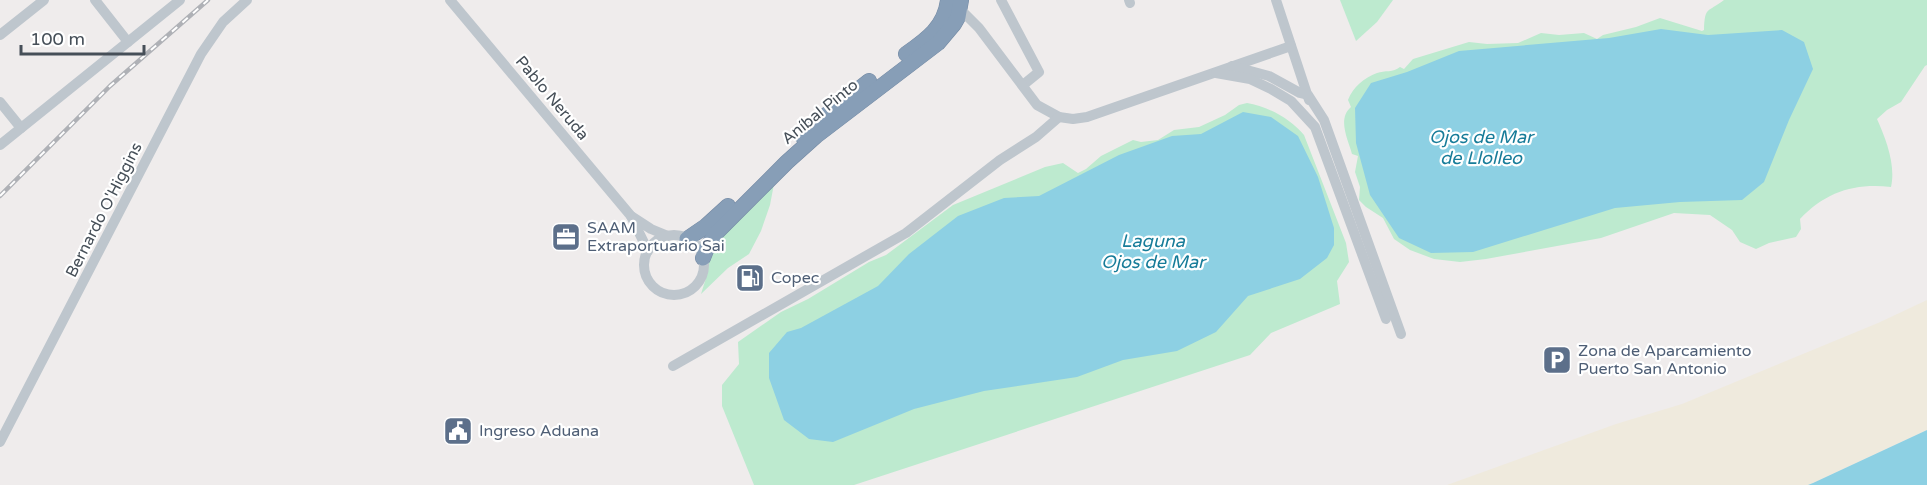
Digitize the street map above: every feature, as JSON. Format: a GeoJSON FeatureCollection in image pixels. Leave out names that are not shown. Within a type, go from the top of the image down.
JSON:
{"type":"FeatureCollection","features":[{"type":"Feature","properties":{"kind":"highway","name":"Aníbal Pinto"},"geometry":{"type":"LineString","coordinates":[[687,239],[716,217],[818,121],[935,31],[954,2]]}},
{"type":"Feature","properties":{"kind":"highway","name":"Aníbal Pinto"},"geometry":{"type":"LineString","coordinates":[[703,258],[717,232],[779,169],[845,113],[938,44],[954,24],[954,2]]}},
{"type":"Feature","properties":{"kind":"street"},"geometry":{"type":"LineString","coordinates":[[0,35],[44,0]]}},
{"type":"Feature","properties":{"kind":"street"},"geometry":{"type":"LineString","coordinates":[[95,0],[128,42]]}},
{"type":"Feature","properties":{"kind":"street"},"geometry":{"type":"LineString","coordinates":[[0,146],[180,0]]}},
{"type":"Feature","properties":{"kind":"street","name":"Bernardo O'Higgins"},"geometry":{"type":"LineString","coordinates":[[0,442],[204,48],[223,22],[247,0]]}},
{"type":"Feature","properties":{"kind":"street","name":"Pablo Neruda"},"geometry":{"type":"LineString","coordinates":[[450,0],[631,216],[648,251]]}},
{"type":"Feature","properties":{"kind":"street"},"geometry":{"type":"LineString","coordinates":[[1001,0],[1039,72],[1023,85]]}},
{"type":"Feature","properties":{"kind":"street"},"geometry":{"type":"LineString","coordinates":[[1276,0],[1308,94],[1315,127],[1386,319]]}},
{"type":"Feature","properties":{"kind":"street"},"geometry":{"type":"LineString","coordinates":[[954,2],[979,28],[1037,105],[1059,117],[1073,119],[1087,117],[1291,46]]}},
{"type":"Feature","properties":{"kind":"street"},"geometry":{"type":"LineString","coordinates":[[1232,66],[1269,76],[1300,93],[1308,94]]}},
{"type":"Feature","properties":{"kind":"street"},"geometry":{"type":"LineString","coordinates":[[1213,73],[1239,76],[1271,89],[1291,101],[1315,127]]}},
{"type":"Feature","properties":{"kind":"street"},"geometry":{"type":"LineString","coordinates":[[1308,94],[1324,120],[1401,334]]}},
{"type":"Feature","properties":{"kind":"street"},"geometry":{"type":"LineString","coordinates":[[0,102],[21,128]]}},
{"type":"Feature","properties":{"kind":"street"},"geometry":{"type":"LineString","coordinates":[[673,366],[906,233],[1000,160],[1036,137],[1059,117]]}},
{"type":"Feature","properties":{"kind":"street","name":"Pablo Neruda"},"geometry":{"type":"LineString","coordinates":[[631,216],[651,229],[668,236]]}},
{"type":"Feature","properties":{"kind":"street"},"geometry":{"type":"LineString","coordinates":[[668,236],[687,239],[697,246],[703,258],[704,269],[696,285],[682,294],[669,295],[658,290],[646,276],[644,263],[648,251],[656,241],[668,236]]}},
{"type":"Feature","properties":{"kind":"green space"},"geometry":{"type":"Polygon","coordinates":[[[1340,0],[1393,0],[1377,22],[1356,41],[1340,0]]]}},
{"type":"Feature","properties":{"kind":"green space","name":"Ojos de Mar de Llolleo"},"geometry":{"type":"Polygon","coordinates":[[[1724,0],[1927,0],[1927,65],[1901,102],[1877,119],[1891,161],[1891,187],[1853,188],[1830,196],[1800,219],[1801,229],[1796,237],[1769,243],[1756,249],[1740,242],[1732,230],[1710,215],[1674,213],[1601,238],[1460,262],[1434,259],[1410,250],[1394,239],[1383,218],[1359,200],[1360,187],[1355,172],[1358,156],[1352,154],[1344,123],[1351,107],[1348,100],[1350,95],[1356,87],[1377,73],[1400,67],[1404,69],[1413,59],[1469,42],[1518,43],[1541,33],[1559,35],[1584,33],[1597,39],[1603,35],[1660,18],[1702,31],[1706,13],[1724,0]]]}},
{"type":"Feature","properties":{"kind":"green space","name":"Laguna Ojos de Mar"},"geometry":{"type":"Polygon","coordinates":[[[1247,103],[1278,114],[1304,135],[1346,243],[1349,262],[1337,281],[1340,304],[1271,333],[1250,355],[854,485],[754,485],[722,406],[722,385],[739,364],[738,342],[781,312],[808,299],[869,262],[886,255],[953,205],[1045,167],[1063,163],[1078,173],[1101,156],[1133,140],[1141,142],[1158,140],[1174,130],[1199,127],[1247,103]]]}},
{"type":"Feature","properties":{"kind":"green space"},"geometry":{"type":"Polygon","coordinates":[[[774,184],[761,231],[749,254],[728,268],[701,294],[706,278],[707,260],[719,236],[774,184]]]}},
{"type":"Feature","properties":{"kind":"sand"},"geometry":{"type":"Polygon","coordinates":[[[1927,300],[1927,430],[1808,485],[1447,485],[1616,424],[1682,404],[1878,323],[1927,300]]]}},
{"type":"Feature","properties":{"kind":"water","name":"Ojos de Mar de Llolleo"},"geometry":{"type":"Polygon","coordinates":[[[1661,29],[1708,35],[1782,30],[1804,42],[1813,69],[1764,182],[1742,200],[1680,202],[1615,208],[1473,252],[1431,253],[1399,238],[1370,195],[1356,143],[1355,108],[1371,83],[1407,72],[1459,51],[1609,38],[1661,29]]]}},
{"type":"Feature","properties":{"kind":"water","name":"Laguna Ojos de Mar"},"geometry":{"type":"Polygon","coordinates":[[[1243,112],[1271,117],[1298,136],[1318,177],[1334,228],[1334,245],[1327,258],[1300,279],[1248,296],[1216,332],[1177,351],[1123,360],[1077,377],[984,391],[914,409],[833,442],[809,439],[784,420],[769,378],[769,353],[787,332],[801,328],[878,286],[909,254],[958,216],[1004,198],[1039,196],[1119,155],[1172,136],[1201,134],[1243,112]]]}},
{"type":"Feature","properties":{"kind":"water"},"geometry":{"type":"Polygon","coordinates":[[[1927,430],[1927,485],[1808,485],[1813,483],[1927,430]]]}},
{"type":"Feature","properties":{"kind":"railway"},"geometry":{"type":"LineString","coordinates":[[0,196],[110,86],[208,0]]}},
{"type":"Feature","properties":{"kind":"place","name":"SAAM Extraportuario Sai"},"geometry":{"type":"Point","coordinates":[566,237]}},
{"type":"Feature","properties":{"kind":"place","name":"Copec"},"geometry":{"type":"Point","coordinates":[750,278]}},
{"type":"Feature","properties":{"kind":"place","name":"Zona de Aparcamiento Puerto San Antonio"},"geometry":{"type":"Point","coordinates":[1557,360]}},
{"type":"Feature","properties":{"kind":"place","name":"Ingreso Aduana"},"geometry":{"type":"Point","coordinates":[458,431]}}]}
